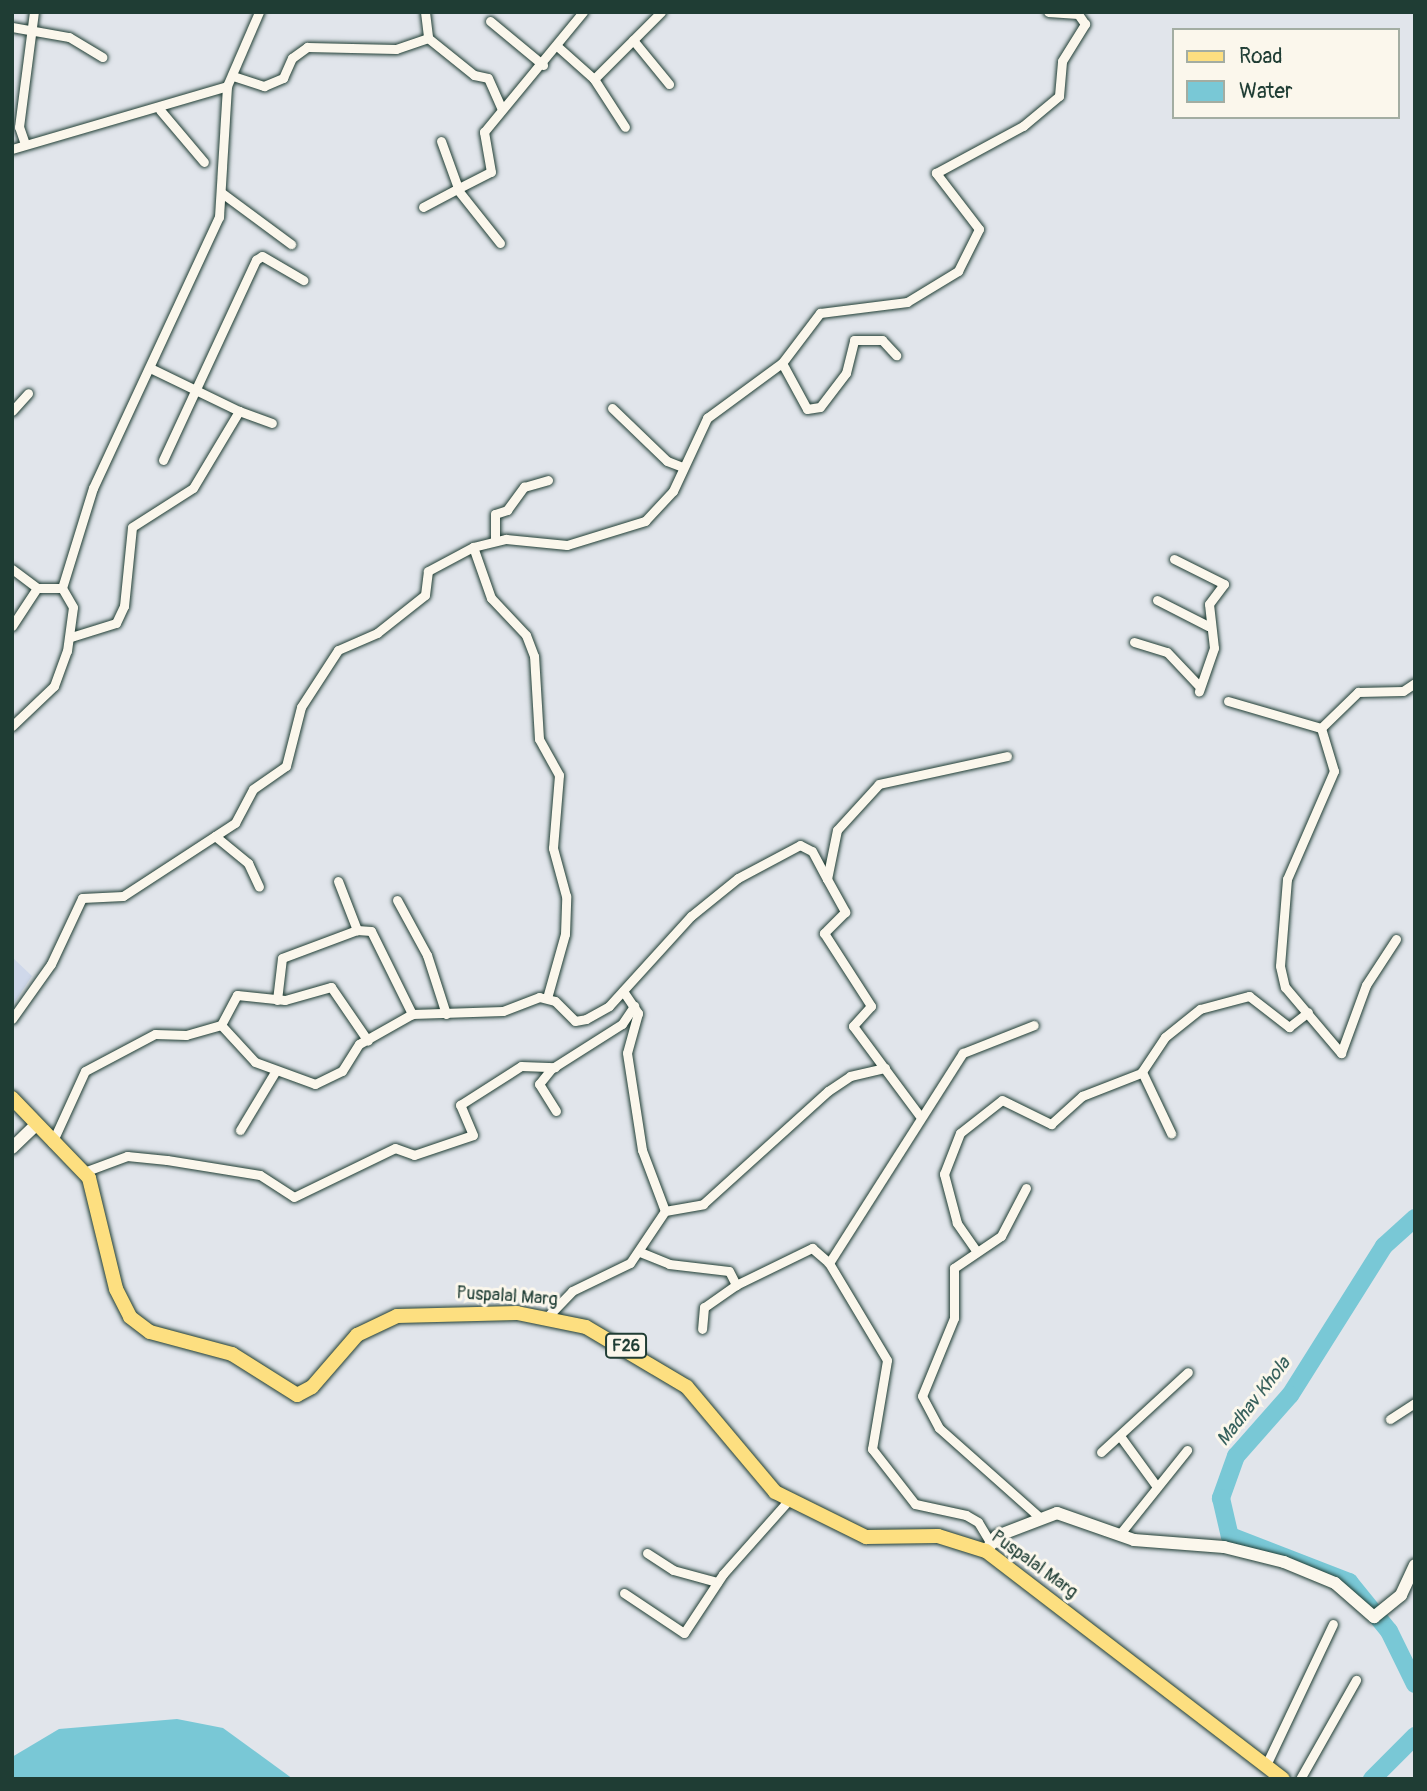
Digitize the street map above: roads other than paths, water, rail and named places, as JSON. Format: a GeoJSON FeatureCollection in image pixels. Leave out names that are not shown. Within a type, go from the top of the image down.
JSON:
{"type":"FeatureCollection","features":[{"type":"Feature","properties":{"kind":"main road","name":"Puspalal Marg"},"geometry":{"type":"LineString","coordinates":[[12,1098],[34,1128],[84,1172],[94,1193],[109,1270],[130,1317],[150,1332],[232,1353],[290,1393],[305,1392],[357,1335],[397,1316],[549,1315],[615,1340],[668,1372],[709,1409],[760,1479],[789,1500],[866,1537],[938,1536],[988,1546],[1283,1779]]}},
{"type":"Feature","properties":{"kind":"street"},"geometry":{"type":"LineString","coordinates":[[25,144],[16,127],[36,31],[34,12]]}},
{"type":"Feature","properties":{"kind":"street"},"geometry":{"type":"LineString","coordinates":[[12,726],[54,686],[71,637],[73,607],[62,588],[93,488],[219,217],[227,86],[259,12]]}},
{"type":"Feature","properties":{"kind":"street"},"geometry":{"type":"LineString","coordinates":[[425,12],[428,38],[474,75],[488,78],[502,109]]}},
{"type":"Feature","properties":{"kind":"street"},"geometry":{"type":"LineString","coordinates":[[423,207],[491,172],[484,132],[518,84],[543,65],[583,12]]}},
{"type":"Feature","properties":{"kind":"street"},"geometry":{"type":"LineString","coordinates":[[594,79],[661,12]]}},
{"type":"Feature","properties":{"kind":"street"},"geometry":{"type":"LineString","coordinates":[[12,1019],[51,964],[82,898],[123,896],[235,823],[253,789],[286,766],[301,707],[338,650],[377,633],[425,596],[428,571],[473,547],[495,540],[566,545],[635,526],[665,502],[707,418],[782,363],[820,313],[907,302],[963,266],[979,229],[936,173],[1033,119],[1059,96],[1062,61],[1085,24],[1078,14],[1048,12]]}},
{"type":"Feature","properties":{"kind":"street"},"geometry":{"type":"LineString","coordinates":[[490,21],[543,65]]}},
{"type":"Feature","properties":{"kind":"street"},"geometry":{"type":"LineString","coordinates":[[12,27],[69,37],[102,57]]}},
{"type":"Feature","properties":{"kind":"street"},"geometry":{"type":"LineString","coordinates":[[233,76],[264,86],[283,78],[292,58],[307,47],[396,49],[428,38]]}},
{"type":"Feature","properties":{"kind":"street"},"geometry":{"type":"LineString","coordinates":[[633,40],[669,84]]}},
{"type":"Feature","properties":{"kind":"street"},"geometry":{"type":"LineString","coordinates":[[557,46],[594,79],[625,127]]}},
{"type":"Feature","properties":{"kind":"street"},"geometry":{"type":"LineString","coordinates":[[12,149],[160,110],[227,86]]}},
{"type":"Feature","properties":{"kind":"street"},"geometry":{"type":"LineString","coordinates":[[160,110],[205,162]]}},
{"type":"Feature","properties":{"kind":"street"},"geometry":{"type":"LineString","coordinates":[[441,141],[458,188],[500,243]]}},
{"type":"Feature","properties":{"kind":"street"},"geometry":{"type":"LineString","coordinates":[[222,193],[291,244]]}},
{"type":"Feature","properties":{"kind":"street"},"geometry":{"type":"LineString","coordinates":[[163,460],[256,260],[262,256],[303,280]]}},
{"type":"Feature","properties":{"kind":"street"},"geometry":{"type":"LineString","coordinates":[[782,363],[807,409],[820,407],[846,373],[854,340],[882,340],[896,355]]}},
{"type":"Feature","properties":{"kind":"street"},"geometry":{"type":"LineString","coordinates":[[150,368],[239,411],[272,423]]}},
{"type":"Feature","properties":{"kind":"street"},"geometry":{"type":"LineString","coordinates":[[12,411],[28,393]]}},
{"type":"Feature","properties":{"kind":"street"},"geometry":{"type":"LineString","coordinates":[[612,408],[667,461],[683,467]]}},
{"type":"Feature","properties":{"kind":"street"},"geometry":{"type":"LineString","coordinates":[[71,637],[116,623],[124,606],[132,527],[193,488],[239,411]]}},
{"type":"Feature","properties":{"kind":"street"},"geometry":{"type":"LineString","coordinates":[[495,540],[495,514],[508,510],[524,487],[548,480]]}},
{"type":"Feature","properties":{"kind":"street"},"geometry":{"type":"LineString","coordinates":[[473,547],[491,598],[526,635],[534,656],[539,739],[559,775],[553,848],[566,896],[565,934],[547,998]]}},
{"type":"Feature","properties":{"kind":"street"},"geometry":{"type":"LineString","coordinates":[[1134,642],[1175,657],[1199,689],[1214,648],[1208,626],[1209,604],[1224,584],[1174,559]]}},
{"type":"Feature","properties":{"kind":"street"},"geometry":{"type":"LineString","coordinates":[[12,569],[37,588],[62,588]]}},
{"type":"Feature","properties":{"kind":"street"},"geometry":{"type":"LineString","coordinates":[[12,626],[37,588]]}},
{"type":"Feature","properties":{"kind":"street"},"geometry":{"type":"LineString","coordinates":[[1157,600],[1208,626]]}},
{"type":"Feature","properties":{"kind":"street"},"geometry":{"type":"LineString","coordinates":[[1321,728],[1358,692],[1403,691],[1415,683]]}},
{"type":"Feature","properties":{"kind":"street"},"geometry":{"type":"LineString","coordinates":[[1228,701],[1321,728]]}},
{"type":"Feature","properties":{"kind":"street"},"geometry":{"type":"LineString","coordinates":[[1321,728],[1334,771],[1287,879],[1279,954],[1282,981],[1341,1053],[1366,985],[1396,939]]}},
{"type":"Feature","properties":{"kind":"street"},"geometry":{"type":"LineString","coordinates":[[827,879],[837,830],[879,785],[1007,756]]}},
{"type":"Feature","properties":{"kind":"street"},"geometry":{"type":"LineString","coordinates":[[215,836],[248,863],[259,887]]}},
{"type":"Feature","properties":{"kind":"street"},"geometry":{"type":"LineString","coordinates":[[547,998],[575,1021],[609,1006],[711,898],[792,848],[812,851],[845,912],[824,933],[871,1006],[853,1026],[919,1115]]}},
{"type":"Feature","properties":{"kind":"street"},"geometry":{"type":"LineString","coordinates":[[338,881],[358,930]]}},
{"type":"Feature","properties":{"kind":"street"},"geometry":{"type":"LineString","coordinates":[[397,900],[427,955],[446,1014]]}},
{"type":"Feature","properties":{"kind":"street"},"geometry":{"type":"LineString","coordinates":[[277,1000],[282,958],[358,930],[371,931],[412,1014]]}},
{"type":"Feature","properties":{"kind":"street"},"geometry":{"type":"LineString","coordinates":[[52,1143],[72,1091],[95,1064],[155,1034],[186,1035],[221,1025],[237,995],[277,1000],[331,987],[368,1041]]}},
{"type":"Feature","properties":{"kind":"street"},"geometry":{"type":"LineString","coordinates":[[623,991],[638,1017],[627,1053],[642,1150],[665,1211]]}},
{"type":"Feature","properties":{"kind":"street"},"geometry":{"type":"LineString","coordinates":[[975,1249],[957,1223],[944,1174],[960,1133],[1007,1098],[1051,1124],[1082,1096],[1142,1072],[1165,1037],[1200,1009],[1249,996],[1289,1027],[1308,1012]]}},
{"type":"Feature","properties":{"kind":"street"},"geometry":{"type":"LineString","coordinates":[[221,1025],[255,1062],[306,1083],[326,1082],[368,1041],[412,1014],[503,1011],[547,998]]}},
{"type":"Feature","properties":{"kind":"street"},"geometry":{"type":"LineString","coordinates":[[555,1111],[540,1084],[555,1066],[622,1024],[634,1006]]}},
{"type":"Feature","properties":{"kind":"street"},"geometry":{"type":"LineString","coordinates":[[829,1263],[868,1197],[896,1167],[919,1115],[964,1053],[1034,1025]]}},
{"type":"Feature","properties":{"kind":"street"},"geometry":{"type":"LineString","coordinates":[[84,1172],[127,1156],[167,1160],[260,1175],[294,1197],[395,1149],[414,1156],[473,1135],[460,1105],[521,1066],[555,1066]]}},
{"type":"Feature","properties":{"kind":"street"},"geometry":{"type":"LineString","coordinates":[[549,1315],[572,1291],[640,1252],[665,1211],[703,1204],[828,1091],[850,1076],[884,1068]]}},
{"type":"Feature","properties":{"kind":"street"},"geometry":{"type":"LineString","coordinates":[[240,1130],[275,1072]]}},
{"type":"Feature","properties":{"kind":"street"},"geometry":{"type":"LineString","coordinates":[[1142,1072],[1171,1133]]}},
{"type":"Feature","properties":{"kind":"street"},"geometry":{"type":"LineString","coordinates":[[12,1148],[34,1128]]}},
{"type":"Feature","properties":{"kind":"street"},"geometry":{"type":"LineString","coordinates":[[1026,1188],[1001,1236],[975,1249],[954,1268],[954,1318],[922,1396],[939,1428],[1038,1516]]}},
{"type":"Feature","properties":{"kind":"street"},"geometry":{"type":"LineString","coordinates":[[702,1329],[704,1307],[736,1285],[812,1248],[829,1263],[887,1360],[872,1449],[915,1504],[965,1515],[978,1521],[988,1546],[1038,1516],[1072,1516],[1119,1535],[1224,1546],[1284,1562],[1335,1583],[1368,1616],[1390,1608],[1415,1565]]}},
{"type":"Feature","properties":{"kind":"street"},"geometry":{"type":"LineString","coordinates":[[640,1252],[669,1264],[725,1267],[736,1285]]}},
{"type":"Feature","properties":{"kind":"street"},"geometry":{"type":"LineString","coordinates":[[1101,1452],[1188,1372]]}},
{"type":"Feature","properties":{"kind":"street"},"geometry":{"type":"LineString","coordinates":[[1390,1419],[1415,1403]]}},
{"type":"Feature","properties":{"kind":"street"},"geometry":{"type":"LineString","coordinates":[[1120,1436],[1157,1487]]}},
{"type":"Feature","properties":{"kind":"street"},"geometry":{"type":"LineString","coordinates":[[1119,1535],[1187,1450]]}},
{"type":"Feature","properties":{"kind":"street"},"geometry":{"type":"LineString","coordinates":[[624,1593],[684,1633],[717,1582],[789,1500]]}},
{"type":"Feature","properties":{"kind":"street"},"geometry":{"type":"LineString","coordinates":[[648,1553],[673,1570],[717,1582]]}},
{"type":"Feature","properties":{"kind":"street"},"geometry":{"type":"LineString","coordinates":[[1266,1765],[1333,1624]]}},
{"type":"Feature","properties":{"kind":"street"},"geometry":{"type":"LineString","coordinates":[[1300,1779],[1356,1680]]}},
{"type":"Feature","properties":{"kind":"water"},"geometry":{"type":"Polygon","coordinates":[[[177,1719],[223,1728],[293,1779],[12,1779],[12,1757],[59,1729],[177,1719]]]}},
{"type":"Feature","properties":{"kind":"waterway","name":"Madhav Khola"},"geometry":{"type":"LineString","coordinates":[[1415,1218],[1384,1246],[1290,1395],[1236,1456],[1221,1498],[1230,1536],[1349,1582],[1389,1631],[1415,1684]]}},
{"type":"Feature","properties":{"kind":"waterway"},"geometry":{"type":"LineString","coordinates":[[1372,1779],[1415,1736]]}}]}
